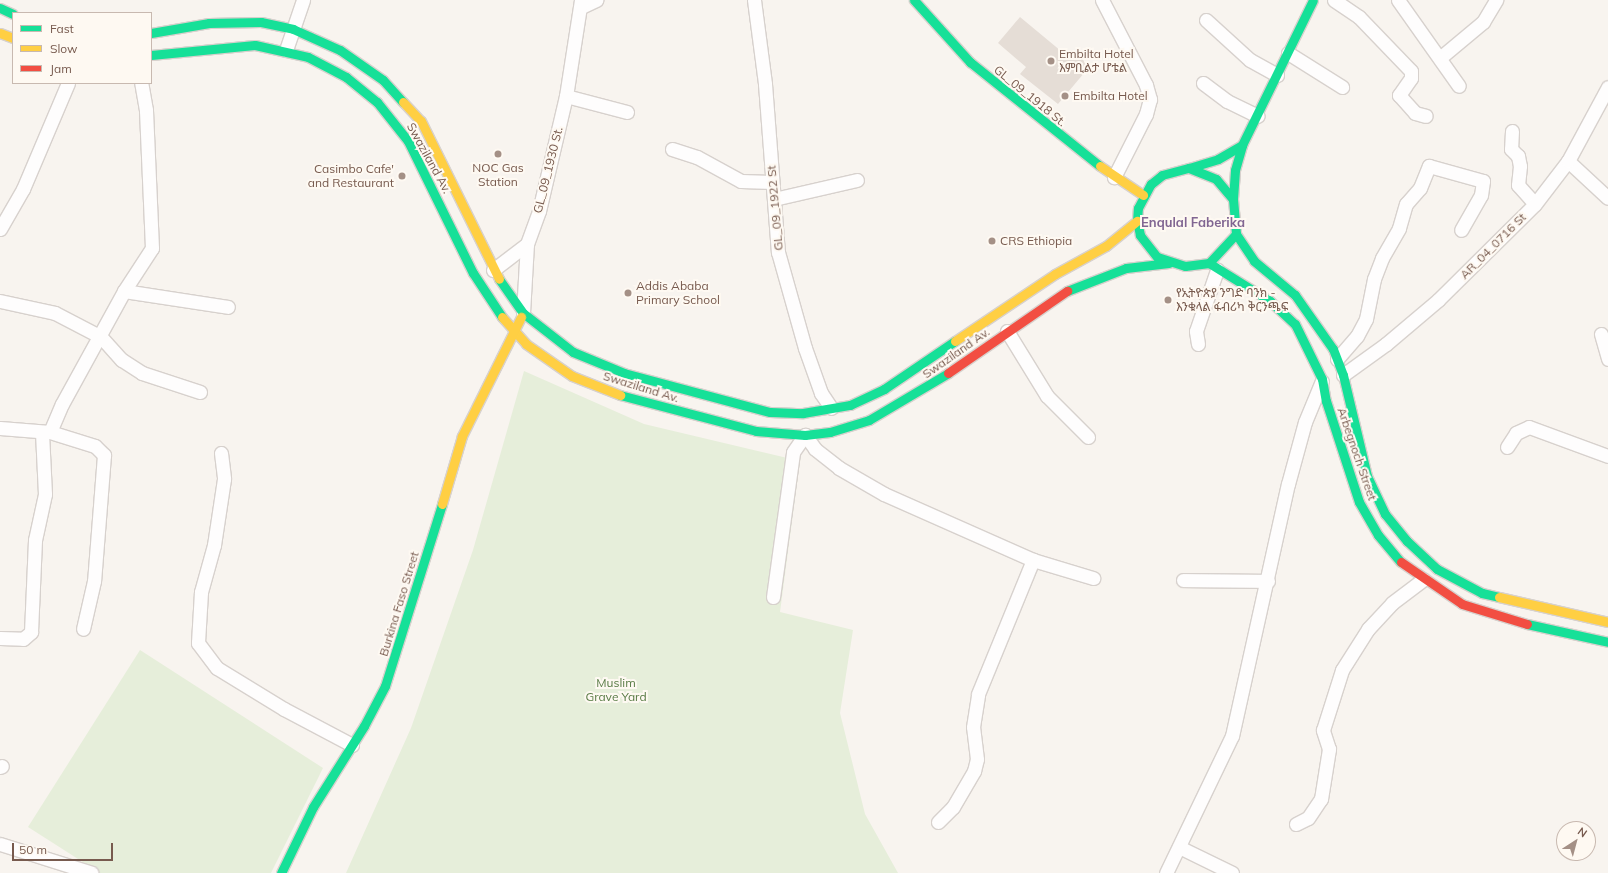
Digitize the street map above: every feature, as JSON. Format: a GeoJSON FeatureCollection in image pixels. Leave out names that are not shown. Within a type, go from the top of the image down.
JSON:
{"type":"FeatureCollection","features":[{"type":"Feature","properties":{"kind":"main road","name":"GL_09_1918 St."},"geometry":{"type":"LineString","coordinates":[[914,0],[970,62],[1114,177],[1143,195]]}},
{"type":"Feature","properties":{"kind":"main road"},"geometry":{"type":"LineString","coordinates":[[1242,144],[1218,160],[1162,175],[1143,195],[1137,221],[1147,247],[1169,263],[1186,266],[1213,266],[1236,234],[1233,199],[1235,170],[1242,144],[1258,116],[1276,75],[1313,0]]}},
{"type":"Feature","properties":{"kind":"main road"},"geometry":{"type":"LineString","coordinates":[[0,8],[12,14]]}},
{"type":"Feature","properties":{"kind":"main road","name":"Swaziland Av."},"geometry":{"type":"LineString","coordinates":[[152,33],[228,22],[261,22],[293,29],[359,62],[404,99],[421,121],[493,270],[523,313],[574,352],[624,373],[770,412],[803,413],[850,404],[884,389],[1055,274],[1106,246],[1137,221]]}},
{"type":"Feature","properties":{"kind":"main road"},"geometry":{"type":"LineString","coordinates":[[0,33],[12,38]]}},
{"type":"Feature","properties":{"kind":"main road","name":"Swaziland Av."},"geometry":{"type":"LineString","coordinates":[[152,54],[239,45],[286,50],[308,57],[346,77],[389,115],[423,167],[473,272],[513,330],[526,344],[559,368],[618,395],[729,426],[805,435],[848,427],[892,408],[1069,290],[1086,282],[1126,268],[1169,263]]}},
{"type":"Feature","properties":{"kind":"main road"},"geometry":{"type":"LineString","coordinates":[[1189,168],[1216,179],[1233,199]]}},
{"type":"Feature","properties":{"kind":"main road","name":"Arbegnoch Street"},"geometry":{"type":"LineString","coordinates":[[1236,234],[1254,261],[1285,285],[1304,306],[1338,359],[1343,374],[1367,476],[1385,514],[1420,554],[1454,580],[1482,593],[1608,622]]}},
{"type":"Feature","properties":{"kind":"main road","name":"Arbegnoch Street"},"geometry":{"type":"LineString","coordinates":[[1213,266],[1282,310],[1305,342],[1322,379],[1330,412],[1359,502],[1378,535],[1405,566],[1449,597],[1500,618],[1608,642]]}},
{"type":"Feature","properties":{"kind":"main road","name":"Burkina Faso Street"},"geometry":{"type":"LineString","coordinates":[[281,873],[313,807],[376,704],[394,662],[462,436],[513,330],[523,313]]}},
{"type":"Feature","properties":{"kind":"street"},"geometry":{"type":"LineString","coordinates":[[286,50],[303,0]]}},
{"type":"Feature","properties":{"kind":"street"},"geometry":{"type":"LineString","coordinates":[[581,3],[596,0]]}},
{"type":"Feature","properties":{"kind":"street","name":"GL_09_1922 St"},"geometry":{"type":"LineString","coordinates":[[754,0],[783,276],[814,374],[830,408]]}},
{"type":"Feature","properties":{"kind":"street"},"geometry":{"type":"LineString","coordinates":[[1102,0],[1146,84],[1150,99],[1114,177]]}},
{"type":"Feature","properties":{"kind":"street"},"geometry":{"type":"LineString","coordinates":[[1334,0],[1360,17],[1411,71],[1411,78],[1399,95],[1415,112],[1426,116]]}},
{"type":"Feature","properties":{"kind":"street"},"geometry":{"type":"LineString","coordinates":[[1398,0],[1441,57],[1459,86]]}},
{"type":"Feature","properties":{"kind":"street"},"geometry":{"type":"LineString","coordinates":[[1441,57],[1483,22],[1496,0]]}},
{"type":"Feature","properties":{"kind":"street","name":"GL_09_1930 St."},"geometry":{"type":"LineString","coordinates":[[523,313],[527,244],[539,211],[566,96],[581,3]]}},
{"type":"Feature","properties":{"kind":"street"},"geometry":{"type":"LineString","coordinates":[[1206,20],[1250,60],[1276,75]]}},
{"type":"Feature","properties":{"kind":"street"},"geometry":{"type":"LineString","coordinates":[[1288,52],[1342,87]]}},
{"type":"Feature","properties":{"kind":"street"},"geometry":{"type":"LineString","coordinates":[[1204,83],[1227,101],[1258,116]]}},
{"type":"Feature","properties":{"kind":"street"},"geometry":{"type":"LineString","coordinates":[[0,229],[23,190],[68,84]]}},
{"type":"Feature","properties":{"kind":"street"},"geometry":{"type":"LineString","coordinates":[[0,638],[23,639],[31,632],[35,540],[45,494],[46,432],[100,337],[124,291],[148,256],[154,238],[141,84]]}},
{"type":"Feature","properties":{"kind":"street","name":"AR_04_0716 St"},"geometry":{"type":"LineString","coordinates":[[1343,374],[1386,344],[1438,300],[1535,204],[1568,161],[1608,87]]}},
{"type":"Feature","properties":{"kind":"street"},"geometry":{"type":"LineString","coordinates":[[566,96],[627,112]]}},
{"type":"Feature","properties":{"kind":"street"},"geometry":{"type":"LineString","coordinates":[[1512,131],[1511,149],[1518,156],[1520,166],[1518,185],[1535,204]]}},
{"type":"Feature","properties":{"kind":"street"},"geometry":{"type":"LineString","coordinates":[[672,149],[697,157],[741,181],[772,182]]}},
{"type":"Feature","properties":{"kind":"street"},"geometry":{"type":"LineString","coordinates":[[1568,161],[1608,198]]}},
{"type":"Feature","properties":{"kind":"street"},"geometry":{"type":"LineString","coordinates":[[1338,359],[1357,336],[1366,319],[1374,279],[1382,258],[1399,228],[1406,204],[1420,188],[1429,166],[1483,181],[1481,195],[1461,230]]}},
{"type":"Feature","properties":{"kind":"street"},"geometry":{"type":"LineString","coordinates":[[774,199],[857,180]]}},
{"type":"Feature","properties":{"kind":"street"},"geometry":{"type":"LineString","coordinates":[[493,270],[527,244]]}},
{"type":"Feature","properties":{"kind":"street"},"geometry":{"type":"LineString","coordinates":[[1198,344],[1196,331],[1213,266]]}},
{"type":"Feature","properties":{"kind":"street"},"geometry":{"type":"LineString","coordinates":[[124,291],[228,307]]}},
{"type":"Feature","properties":{"kind":"street"},"geometry":{"type":"LineString","coordinates":[[0,301],[55,313],[100,337],[122,360],[142,373],[200,392]]}},
{"type":"Feature","properties":{"kind":"street"},"geometry":{"type":"LineString","coordinates":[[1007,331],[1047,396],[1088,437]]}},
{"type":"Feature","properties":{"kind":"street"},"geometry":{"type":"LineString","coordinates":[[1601,334],[1608,360]]}},
{"type":"Feature","properties":{"kind":"street"},"geometry":{"type":"LineString","coordinates":[[1166,873],[1232,736],[1296,454],[1322,379]]}},
{"type":"Feature","properties":{"kind":"street"},"geometry":{"type":"LineString","coordinates":[[1507,447],[1516,432],[1529,427],[1608,456]]}},
{"type":"Feature","properties":{"kind":"street"},"geometry":{"type":"LineString","coordinates":[[0,428],[46,432],[95,446],[104,456],[94,574],[83,629]]}},
{"type":"Feature","properties":{"kind":"street"},"geometry":{"type":"LineString","coordinates":[[773,597],[793,452],[805,435],[815,449],[839,468],[884,494],[1033,560],[1093,578]]}},
{"type":"Feature","properties":{"kind":"street"},"geometry":{"type":"LineString","coordinates":[[221,453],[224,479],[214,545],[201,592],[198,643],[216,668],[284,709],[352,745]]}},
{"type":"Feature","properties":{"kind":"street"},"geometry":{"type":"LineString","coordinates":[[938,822],[956,802],[974,771],[977,759],[973,728],[978,694],[1033,560]]}},
{"type":"Feature","properties":{"kind":"street"},"geometry":{"type":"LineString","coordinates":[[1183,580],[1268,581]]}},
{"type":"Feature","properties":{"kind":"street"},"geometry":{"type":"LineString","coordinates":[[1296,824],[1308,818],[1321,799],[1329,749],[1323,730],[1342,670],[1372,624],[1423,580]]}},
{"type":"Feature","properties":{"kind":"street"},"geometry":{"type":"LineString","coordinates":[[0,844],[92,873]]}},
{"type":"Feature","properties":{"kind":"street"},"geometry":{"type":"LineString","coordinates":[[1179,848],[1232,873]]}},
{"type":"Feature","properties":{"kind":"green space","name":"Muslim Grave Yard"},"geometry":{"type":"Polygon","coordinates":[[[524,371],[644,424],[800,461],[780,612],[853,630],[840,713],[865,814],[898,873],[346,873],[411,728],[473,550],[524,371]]]}},
{"type":"Feature","properties":{"kind":"green space"},"geometry":{"type":"Polygon","coordinates":[[[140,650],[323,768],[271,873],[100,873],[28,827],[140,650]]]}},
{"type":"Feature","properties":{"kind":"building","name":"Embilta Hotel እምቢልታ ሆቴል"},"geometry":{"type":"Polygon","coordinates":[[[1020,17],[1067,56],[1071,50],[1090,66],[1058,104],[1020,74],[1026,67],[998,43],[1020,17]]]}},
{"type":"Feature","properties":{"kind":"traffic: fast"},"geometry":{"type":"LineString","coordinates":[[914,0],[970,62],[1100,166]]}},
{"type":"Feature","properties":{"kind":"traffic: fast"},"geometry":{"type":"LineString","coordinates":[[1233,199],[1235,170],[1242,145],[1313,0]]}},
{"type":"Feature","properties":{"kind":"traffic: fast"},"geometry":{"type":"LineString","coordinates":[[0,8],[12,14]]}},
{"type":"Feature","properties":{"kind":"traffic: fast"},"geometry":{"type":"LineString","coordinates":[[152,33],[209,23],[261,22],[293,29],[340,50],[383,80],[403,102]]}},
{"type":"Feature","properties":{"kind":"traffic: fast"},"geometry":{"type":"LineString","coordinates":[[152,55],[255,45],[308,57],[346,77],[377,102],[408,141],[473,273],[502,317]]}},
{"type":"Feature","properties":{"kind":"traffic: fast"},"geometry":{"type":"LineString","coordinates":[[1189,168],[1218,159],[1242,145]]}},
{"type":"Feature","properties":{"kind":"traffic: fast"},"geometry":{"type":"LineString","coordinates":[[1189,168],[1216,179],[1233,199],[1236,234],[1209,263],[1185,266],[1157,257],[1140,235],[1137,221],[1138,208],[1151,184],[1162,175],[1189,168]]}},
{"type":"Feature","properties":{"kind":"traffic: fast"},"geometry":{"type":"LineString","coordinates":[[1236,234],[1254,261],[1295,295],[1333,349],[1343,375],[1367,476],[1385,514],[1407,541],[1437,569],[1482,593],[1499,597]]}},
{"type":"Feature","properties":{"kind":"traffic: fast"},"geometry":{"type":"LineString","coordinates":[[1067,291],[1126,268],[1169,263]]}},
{"type":"Feature","properties":{"kind":"traffic: fast"},"geometry":{"type":"LineString","coordinates":[[1209,263],[1270,301],[1295,324],[1322,379],[1326,401],[1359,502],[1378,535],[1401,562]]}},
{"type":"Feature","properties":{"kind":"traffic: fast"},"geometry":{"type":"LineString","coordinates":[[499,279],[523,313],[573,352],[624,373],[770,412],[803,413],[850,405],[884,389],[955,341]]}},
{"type":"Feature","properties":{"kind":"traffic: fast"},"geometry":{"type":"LineString","coordinates":[[620,395],[756,431],[805,435],[830,432],[869,420],[948,373]]}},
{"type":"Feature","properties":{"kind":"traffic: fast"},"geometry":{"type":"LineString","coordinates":[[281,873],[313,807],[364,726],[385,686],[442,504]]}},
{"type":"Feature","properties":{"kind":"traffic: fast"},"geometry":{"type":"LineString","coordinates":[[1527,624],[1608,642]]}},
{"type":"Feature","properties":{"kind":"traffic: slow"},"geometry":{"type":"LineString","coordinates":[[0,33],[12,38]]}},
{"type":"Feature","properties":{"kind":"traffic: slow"},"geometry":{"type":"LineString","coordinates":[[403,102],[421,121],[499,279]]}},
{"type":"Feature","properties":{"kind":"traffic: slow"},"geometry":{"type":"LineString","coordinates":[[1100,166],[1143,195]]}},
{"type":"Feature","properties":{"kind":"traffic: slow"},"geometry":{"type":"LineString","coordinates":[[955,341],[1055,274],[1106,246],[1137,221]]}},
{"type":"Feature","properties":{"kind":"traffic: slow"},"geometry":{"type":"LineString","coordinates":[[502,317],[526,344],[572,376],[620,395]]}},
{"type":"Feature","properties":{"kind":"traffic: slow"},"geometry":{"type":"LineString","coordinates":[[442,504],[462,436],[521,317]]}},
{"type":"Feature","properties":{"kind":"traffic: slow"},"geometry":{"type":"LineString","coordinates":[[1499,597],[1608,622]]}},
{"type":"Feature","properties":{"kind":"traffic: jam"},"geometry":{"type":"LineString","coordinates":[[948,373],[1067,291]]}},
{"type":"Feature","properties":{"kind":"traffic: jam"},"geometry":{"type":"LineString","coordinates":[[1401,562],[1462,604],[1527,624]]}},
{"type":"Feature","properties":{"kind":"place","name":"Embilta Hotel እምቢልታ ሆቴል"},"geometry":{"type":"Point","coordinates":[1051,61]}},
{"type":"Feature","properties":{"kind":"place","name":"Embilta Hotel"},"geometry":{"type":"Point","coordinates":[1065,96]}},
{"type":"Feature","properties":{"kind":"place","name":"NOC Gas Station"},"geometry":{"type":"Point","coordinates":[498,154]}},
{"type":"Feature","properties":{"kind":"place","name":"Casimbo Cafe' and Restaurant"},"geometry":{"type":"Point","coordinates":[402,176]}},
{"type":"Feature","properties":{"kind":"place","name":"CRS Ethiopia"},"geometry":{"type":"Point","coordinates":[992,241]}},
{"type":"Feature","properties":{"kind":"place","name":"Addis Ababa Primary School"},"geometry":{"type":"Point","coordinates":[628,293]}},
{"type":"Feature","properties":{"kind":"place","name":"የኢትዮጵያ ንግድ ባንክ - እንቁላል ፋብሪካ ቅርንጫፍ"},"geometry":{"type":"Point","coordinates":[1168,300]}},
{"type":"Feature","properties":{"kind":"district","name":"Enqulal Faberika"},"geometry":{"type":"Point","coordinates":[1193,222]}}]}
